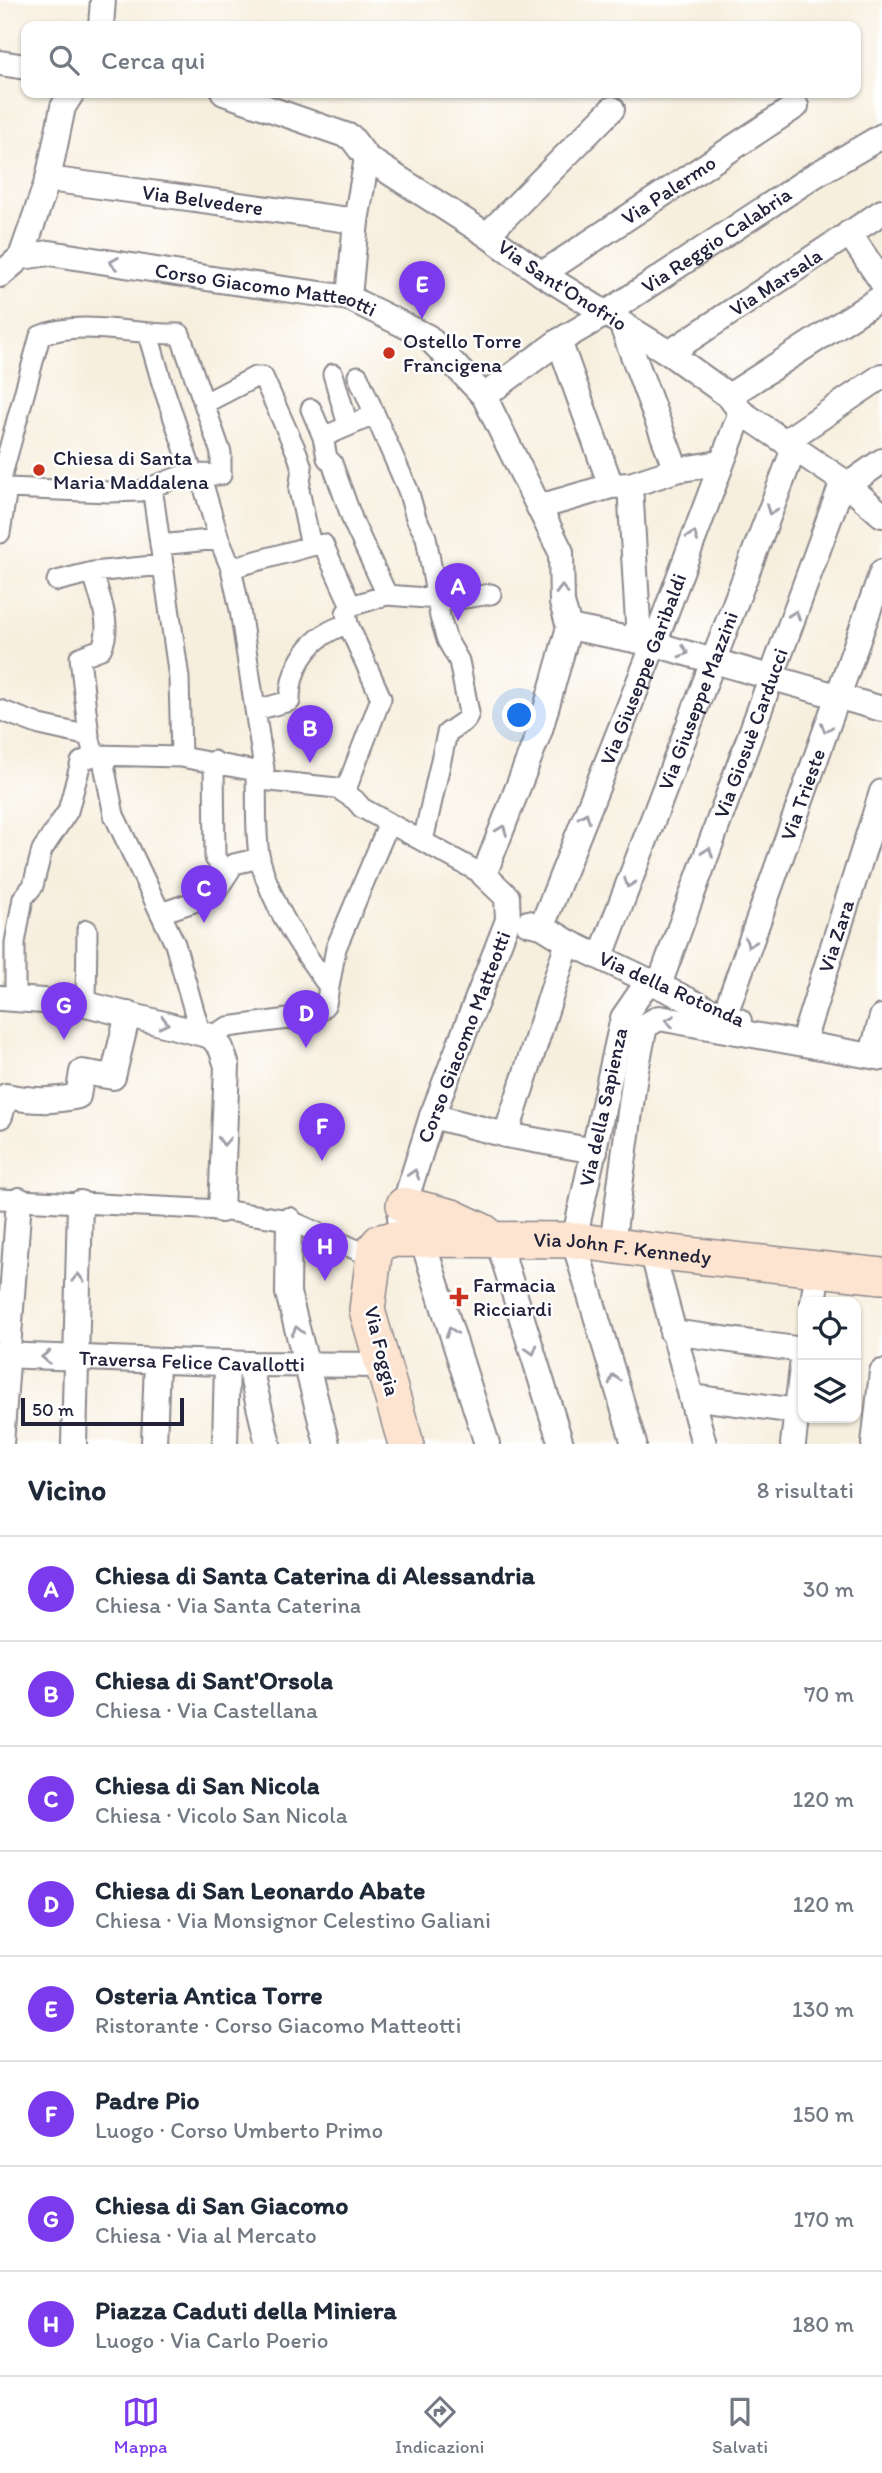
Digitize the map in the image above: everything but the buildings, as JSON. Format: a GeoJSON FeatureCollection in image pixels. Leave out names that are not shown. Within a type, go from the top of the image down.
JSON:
{"type":"FeatureCollection","features":[{"type":"Feature","properties":{"kind":"main road"},"geometry":{"type":"LineString","coordinates":[[404,1205],[452,1217],[497,1238]]}},
{"type":"Feature","properties":{"kind":"main road","name":"Via John F. Kennedy"},"geometry":{"type":"LineString","coordinates":[[396,1245],[497,1238],[589,1242],[652,1251],[816,1286],[882,1276]]}},
{"type":"Feature","properties":{"kind":"main road","name":"Via Foggia"},"geometry":{"type":"LineString","coordinates":[[396,1245],[368,1310],[406,1444]]}},
{"type":"Feature","properties":{"kind":"street"},"geometry":{"type":"LineString","coordinates":[[102,21],[103,0]]}},
{"type":"Feature","properties":{"kind":"street"},"geometry":{"type":"LineString","coordinates":[[0,63],[21,65]]}},
{"type":"Feature","properties":{"kind":"street"},"geometry":{"type":"LineString","coordinates":[[0,275],[22,257],[48,179],[63,107],[69,98]]}},
{"type":"Feature","properties":{"kind":"street","name":"Via Sant'Onofrio"},"geometry":{"type":"LineString","coordinates":[[238,98],[351,137],[367,158],[487,235],[542,274],[668,353],[845,483],[882,515]]}},
{"type":"Feature","properties":{"kind":"street","name":"Via Palermo"},"geometry":{"type":"LineString","coordinates":[[542,274],[796,106]]}},
{"type":"Feature","properties":{"kind":"street"},"geometry":{"type":"LineString","coordinates":[[487,235],[612,109]]}},
{"type":"Feature","properties":{"kind":"street","name":"Via Reggio Calabria"},"geometry":{"type":"LineString","coordinates":[[484,396],[559,341],[613,318],[812,177],[882,136]]}},
{"type":"Feature","properties":{"kind":"street"},"geometry":{"type":"LineString","coordinates":[[349,298],[356,221],[367,158]]}},
{"type":"Feature","properties":{"kind":"street","name":"Via Belvedere"},"geometry":{"type":"LineString","coordinates":[[48,179],[356,221]]}},
{"type":"Feature","properties":{"kind":"street","name":"Via Marsala"},"geometry":{"type":"LineString","coordinates":[[668,353],[882,212]]}},
{"type":"Feature","properties":{"kind":"street"},"geometry":{"type":"LineString","coordinates":[[849,233],[882,282]]}},
{"type":"Feature","properties":{"kind":"street","name":"Corso Giacomo Matteotti"},"geometry":{"type":"LineString","coordinates":[[22,257],[50,253],[349,298],[428,337],[484,396],[561,552],[562,603],[569,627],[540,730],[484,876],[507,897],[508,920],[432,1116],[404,1205],[396,1245]]}},
{"type":"Feature","properties":{"kind":"street"},"geometry":{"type":"LineString","coordinates":[[735,404],[882,297]]}},
{"type":"Feature","properties":{"kind":"street"},"geometry":{"type":"LineString","coordinates":[[613,318],[676,470]]}},
{"type":"Feature","properties":{"kind":"street"},"geometry":{"type":"LineString","coordinates":[[0,533],[2,484],[40,336],[72,329],[180,334],[221,453],[221,475],[196,473],[140,491],[109,492],[2,484]]}},
{"type":"Feature","properties":{"kind":"street"},"geometry":{"type":"LineString","coordinates":[[148,334],[162,383],[231,568],[264,769],[256,775]]}},
{"type":"Feature","properties":{"kind":"street"},"geometry":{"type":"LineString","coordinates":[[559,341],[621,486],[646,641]]}},
{"type":"Feature","properties":{"kind":"street"},"geometry":{"type":"LineString","coordinates":[[333,374],[348,425]]}},
{"type":"Feature","properties":{"kind":"street"},"geometry":{"type":"LineString","coordinates":[[358,376],[426,537],[436,598],[447,639],[459,661],[469,713],[466,720],[447,733],[423,841]]}},
{"type":"Feature","properties":{"kind":"street"},"geometry":{"type":"LineString","coordinates":[[791,444],[882,376]]}},
{"type":"Feature","properties":{"kind":"street"},"geometry":{"type":"LineString","coordinates":[[205,403],[255,377],[263,377],[302,468],[299,490],[311,546]]}},
{"type":"Feature","properties":{"kind":"street","name":"Via Giuseppe Garibaldi"},"geometry":{"type":"LineString","coordinates":[[542,926],[646,641],[720,463],[735,404]]}},
{"type":"Feature","properties":{"kind":"street"},"geometry":{"type":"LineString","coordinates":[[311,409],[323,437],[327,458],[332,463],[354,524],[387,595]]}},
{"type":"Feature","properties":{"kind":"street"},"geometry":{"type":"LineString","coordinates":[[323,437],[374,415]]}},
{"type":"Feature","properties":{"kind":"street","name":"Via Giuseppe Mazzini"},"geometry":{"type":"LineString","coordinates":[[601,956],[714,662],[791,444]]}},
{"type":"Feature","properties":{"kind":"street"},"geometry":{"type":"LineString","coordinates":[[302,468],[327,458]]}},
{"type":"Feature","properties":{"kind":"street"},"geometry":{"type":"LineString","coordinates":[[845,483],[882,461]]}},
{"type":"Feature","properties":{"kind":"street"},"geometry":{"type":"LineString","coordinates":[[539,507],[676,470],[720,463]]}},
{"type":"Feature","properties":{"kind":"street","name":"Via Giosuè Carducci"},"geometry":{"type":"LineString","coordinates":[[654,982],[773,678],[845,483]]}},
{"type":"Feature","properties":{"kind":"street"},"geometry":{"type":"LineString","coordinates":[[152,487],[179,678],[181,757]]}},
{"type":"Feature","properties":{"kind":"street"},"geometry":{"type":"LineString","coordinates":[[160,545],[219,539]]}},
{"type":"Feature","properties":{"kind":"street"},"geometry":{"type":"LineString","coordinates":[[231,568],[323,544],[381,698],[345,792]]}},
{"type":"Feature","properties":{"kind":"street"},"geometry":{"type":"LineString","coordinates":[[57,581],[93,572],[163,565]]}},
{"type":"Feature","properties":{"kind":"street"},"geometry":{"type":"LineString","coordinates":[[93,572],[98,598],[104,606],[104,643],[101,649],[80,657],[95,749],[114,815],[175,944],[205,1034]]}},
{"type":"Feature","properties":{"kind":"street","name":"Via Trieste"},"geometry":{"type":"LineString","coordinates":[[724,1017],[882,572]]}},
{"type":"Feature","properties":{"kind":"street"},"geometry":{"type":"LineString","coordinates":[[256,710],[290,701],[290,689],[305,650],[349,615],[387,595],[398,598],[452,600],[491,594]]}},
{"type":"Feature","properties":{"kind":"street"},"geometry":{"type":"LineString","coordinates":[[569,627],[646,641],[882,709]]}},
{"type":"Feature","properties":{"kind":"street"},"geometry":{"type":"LineString","coordinates":[[0,710],[95,749],[214,761],[256,775],[337,788],[362,808],[484,876]]}},
{"type":"Feature","properties":{"kind":"street"},"geometry":{"type":"LineString","coordinates":[[95,749],[81,762],[68,811],[42,850],[33,886],[23,898],[7,998],[86,1004],[205,1034],[221,1048],[227,1066],[221,1210]]}},
{"type":"Feature","properties":{"kind":"street"},"geometry":{"type":"LineString","coordinates":[[214,761],[215,858],[227,873]]}},
{"type":"Feature","properties":{"kind":"street"},"geometry":{"type":"LineString","coordinates":[[256,775],[260,858],[295,940],[329,987]]}},
{"type":"Feature","properties":{"kind":"street","name":"Via Zara"},"geometry":{"type":"LineString","coordinates":[[803,1041],[882,792]]}},
{"type":"Feature","properties":{"kind":"street"},"geometry":{"type":"LineString","coordinates":[[205,1034],[228,1027],[310,1016],[319,1012],[326,1004],[336,948],[389,823]]}},
{"type":"Feature","properties":{"kind":"street"},"geometry":{"type":"LineString","coordinates":[[161,913],[214,895],[234,864],[260,858]]}},
{"type":"Feature","properties":{"kind":"street","name":"Via della Rotonda"},"geometry":{"type":"LineString","coordinates":[[508,920],[542,926],[568,942],[724,1017],[803,1041],[879,1056]]}},
{"type":"Feature","properties":{"kind":"street"},"geometry":{"type":"LineString","coordinates":[[86,1004],[87,930]]}},
{"type":"Feature","properties":{"kind":"street"},"geometry":{"type":"LineString","coordinates":[[506,1135],[568,942]]}},
{"type":"Feature","properties":{"kind":"street","name":"Via della Sapienza"},"geometry":{"type":"LineString","coordinates":[[589,1242],[595,1151],[623,1018],[654,982]]}},
{"type":"Feature","properties":{"kind":"street"},"geometry":{"type":"LineString","coordinates":[[0,1116],[6,1096],[34,1101],[56,1101],[78,1096],[82,1072],[113,1077],[128,1014]]}},
{"type":"Feature","properties":{"kind":"street"},"geometry":{"type":"LineString","coordinates":[[634,1444],[578,1255],[589,1242],[635,1075],[645,1027],[659,1018],[879,1056],[882,1017]]}},
{"type":"Feature","properties":{"kind":"street"},"geometry":{"type":"LineString","coordinates":[[432,1116],[506,1135],[595,1151]]}},
{"type":"Feature","properties":{"kind":"street"},"geometry":{"type":"LineString","coordinates":[[1,1444],[9,1200],[221,1210],[289,1220],[396,1245],[487,1444]]}},
{"type":"Feature","properties":{"kind":"street"},"geometry":{"type":"LineString","coordinates":[[74,1444],[80,1203]]}},
{"type":"Feature","properties":{"kind":"street"},"geometry":{"type":"LineString","coordinates":[[289,1220],[288,1293],[327,1444]]}},
{"type":"Feature","properties":{"kind":"street"},"geometry":{"type":"LineString","coordinates":[[497,1238],[561,1444]]}},
{"type":"Feature","properties":{"kind":"street"},"geometry":{"type":"LineString","coordinates":[[652,1251],[704,1444]]}},
{"type":"Feature","properties":{"kind":"street"},"geometry":{"type":"LineString","coordinates":[[672,1332],[798,1349]]}},
{"type":"Feature","properties":{"kind":"street","name":"Traversa Felice Cavallotti"},"geometry":{"type":"LineString","coordinates":[[4,1356],[384,1365]]}},
{"type":"Feature","properties":{"kind":"street"},"geometry":{"type":"LineString","coordinates":[[793,1444],[803,1360]]}},
{"type":"Feature","properties":{"kind":"street"},"geometry":{"type":"LineString","coordinates":[[154,1444],[158,1361]]}},
{"type":"Feature","properties":{"kind":"street"},"geometry":{"type":"LineString","coordinates":[[225,1444],[238,1363]]}},
{"type":"Feature","properties":{"kind":"street"},"geometry":{"type":"LineString","coordinates":[[238,1363],[268,1444]]}},
{"type":"Feature","properties":{"kind":"street"},"geometry":{"type":"LineString","coordinates":[[874,1444],[882,1372]]}},
{"type":"Feature","properties":{"kind":"street"},"geometry":{"type":"LineString","coordinates":[[691,1397],[797,1411]]}},
{"type":"Feature","properties":{"kind":"place","name":"Osteria Antica Torre"},"geometry":{"type":"Point","coordinates":[422,319]}},
{"type":"Feature","properties":{"kind":"place","name":"Ostello Torre Francigena"},"geometry":{"type":"Point","coordinates":[389,353]}},
{"type":"Feature","properties":{"kind":"place","name":"Chiesa di Santa Maria Maddalena"},"geometry":{"type":"Point","coordinates":[39,470]}},
{"type":"Feature","properties":{"kind":"place","name":"Chiesa di Santa Caterina di Alessandria"},"geometry":{"type":"Point","coordinates":[458,621]}},
{"type":"Feature","properties":{"kind":"place","name":"Chiesa di Sant'Orsola"},"geometry":{"type":"Point","coordinates":[310,763]}},
{"type":"Feature","properties":{"kind":"place","name":"Chiesa di San Nicola"},"geometry":{"type":"Point","coordinates":[204,923]}},
{"type":"Feature","properties":{"kind":"place","name":"Chiesa di San Giacomo"},"geometry":{"type":"Point","coordinates":[64,1040]}},
{"type":"Feature","properties":{"kind":"place","name":"Chiesa di San Leonardo Abate"},"geometry":{"type":"Point","coordinates":[306,1048]}},
{"type":"Feature","properties":{"kind":"place","name":"Padre Pio"},"geometry":{"type":"Point","coordinates":[322,1161]}},
{"type":"Feature","properties":{"kind":"place","name":"Piazza Caduti della Miniera"},"geometry":{"type":"Point","coordinates":[325,1281]}},
{"type":"Feature","properties":{"kind":"place","name":"Farmacia Ricciardi"},"geometry":{"type":"Point","coordinates":[459,1297]}}]}
